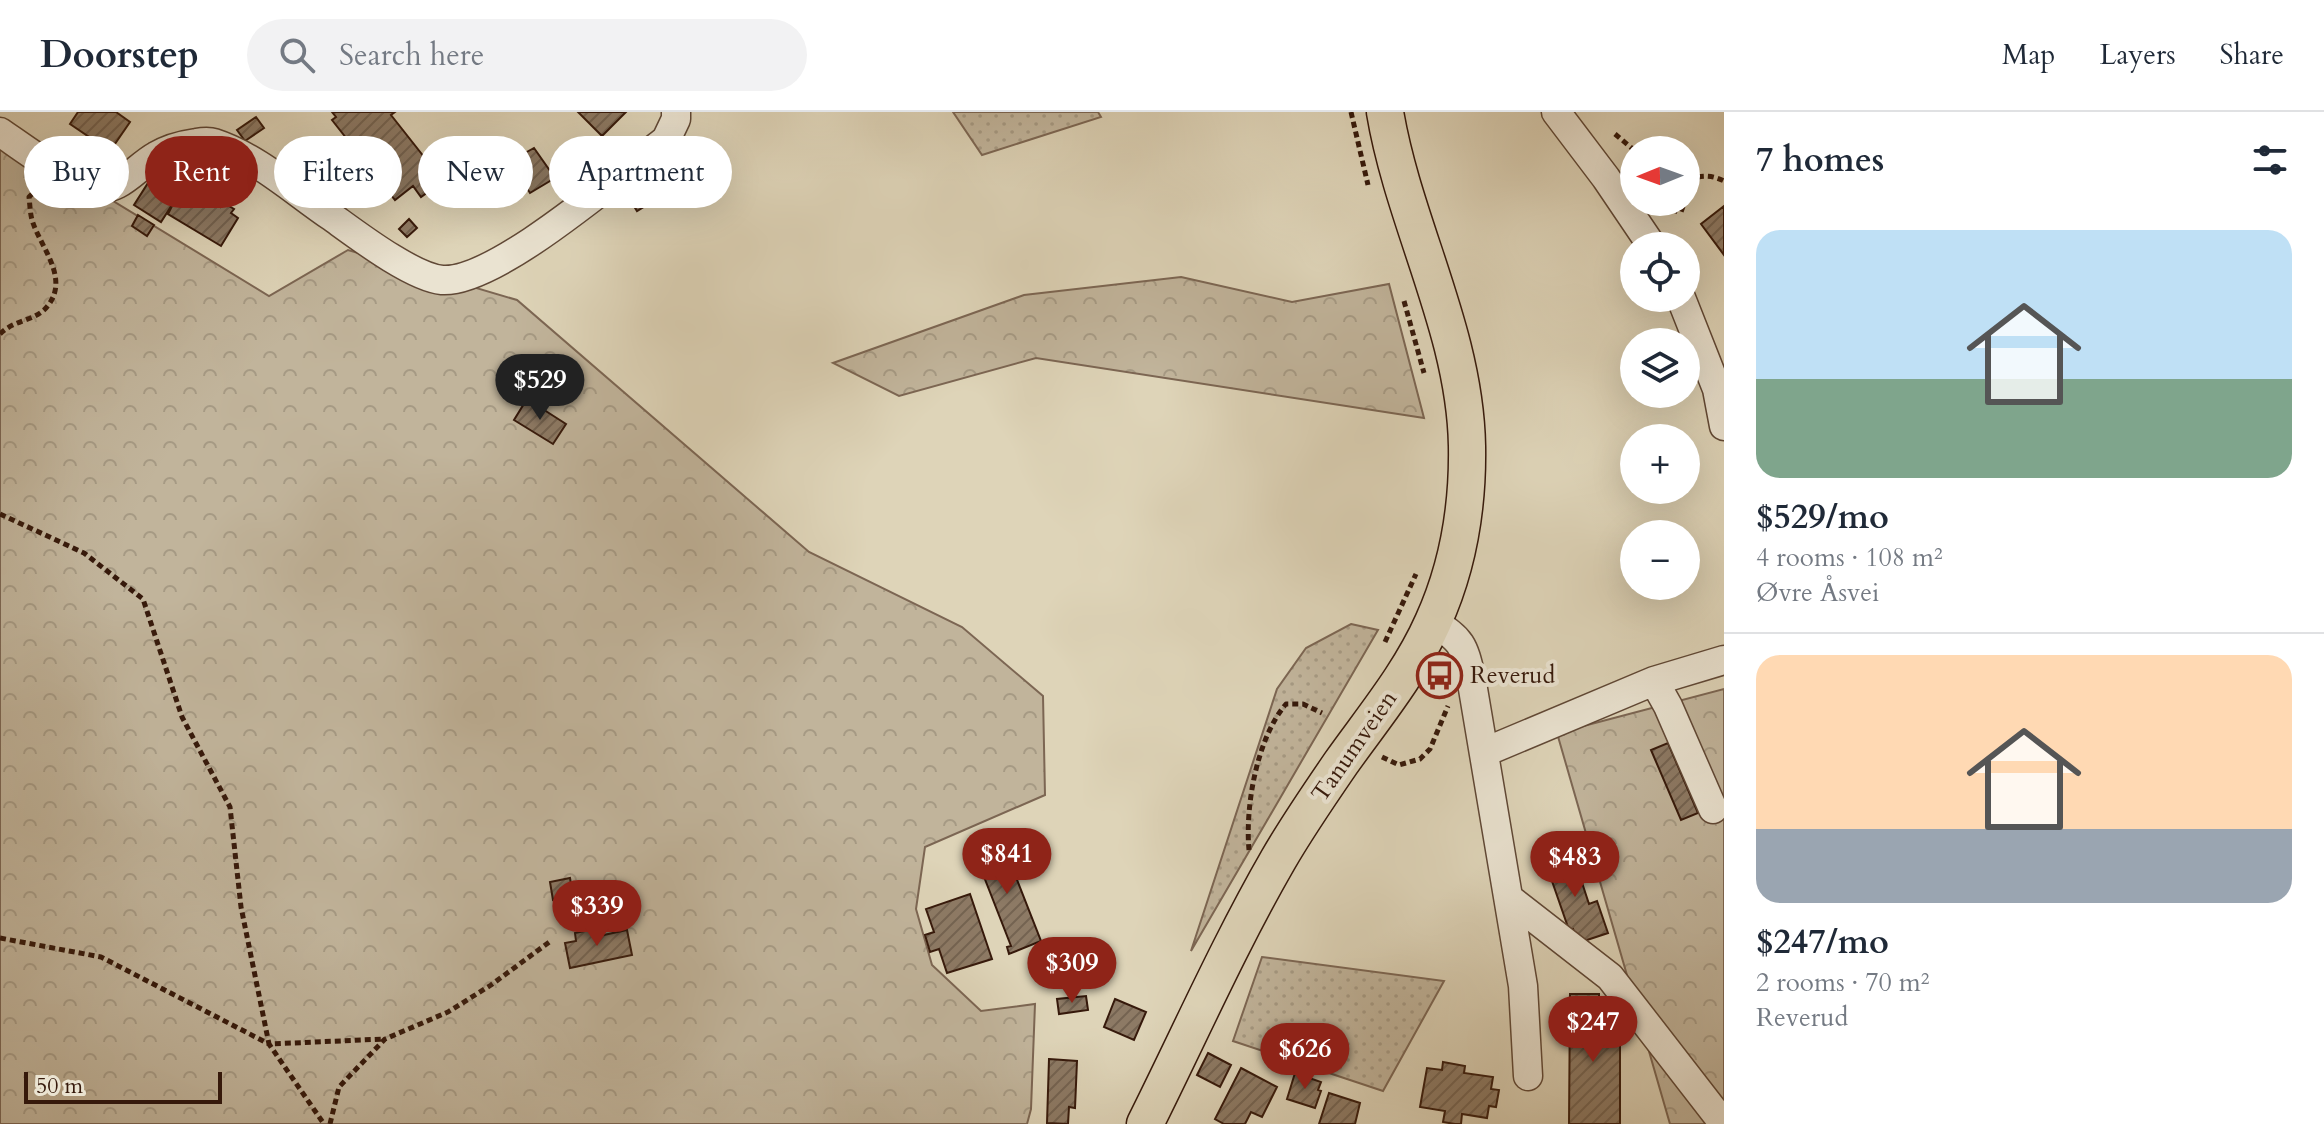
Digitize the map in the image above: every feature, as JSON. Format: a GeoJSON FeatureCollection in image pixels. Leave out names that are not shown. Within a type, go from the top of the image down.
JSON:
{"type":"FeatureCollection","features":[{"type":"Feature","properties":{"kind":"main road","name":"Tanumveien"},"geometry":{"type":"LineString","coordinates":[[1145,1124],[1221,967],[1278,860],[1317,798],[1411,664],[1433,622],[1454,566],[1462,525],[1467,444],[1463,396],[1438,299],[1400,179],[1385,112]]}},
{"type":"Feature","properties":{"kind":"street"},"geometry":{"type":"LineString","coordinates":[[129,175],[157,155],[180,145],[211,141],[253,162],[408,267],[441,280],[461,278],[506,258],[554,227],[666,140],[676,112]]}},
{"type":"Feature","properties":{"kind":"street"},"geometry":{"type":"LineString","coordinates":[[1556,112],[1643,232]]}},
{"type":"Feature","properties":{"kind":"street"},"geometry":{"type":"LineString","coordinates":[[0,132],[24,148]]}},
{"type":"Feature","properties":{"kind":"street"},"geometry":{"type":"LineString","coordinates":[[1687,312],[1717,389],[1724,426]]}},
{"type":"Feature","properties":{"kind":"street"},"geometry":{"type":"LineString","coordinates":[[1433,622],[1457,636],[1465,652],[1471,677],[1511,900],[1523,986],[1528,1076]]}},
{"type":"Feature","properties":{"kind":"street"},"geometry":{"type":"LineString","coordinates":[[1485,752],[1654,681],[1724,660]]}},
{"type":"Feature","properties":{"kind":"street"},"geometry":{"type":"LineString","coordinates":[[1654,681],[1713,809]]}},
{"type":"Feature","properties":{"kind":"street"},"geometry":{"type":"LineString","coordinates":[[1511,900],[1610,977],[1724,1124]]}},
{"type":"Feature","properties":{"kind":"path"},"geometry":{"type":"LineString","coordinates":[[1351,112],[1369,188]]}},
{"type":"Feature","properties":{"kind":"path"},"geometry":{"type":"LineString","coordinates":[[1615,134],[1620,138]]}},
{"type":"Feature","properties":{"kind":"path"},"geometry":{"type":"LineString","coordinates":[[1700,175],[1724,181]]}},
{"type":"Feature","properties":{"kind":"path"},"geometry":{"type":"LineString","coordinates":[[0,334],[9,324],[42,312],[54,296],[55,269],[32,221],[30,208]]}},
{"type":"Feature","properties":{"kind":"path"},"geometry":{"type":"LineString","coordinates":[[1403,295],[1428,386]]}},
{"type":"Feature","properties":{"kind":"path"},"geometry":{"type":"LineString","coordinates":[[0,514],[84,553],[143,599],[182,717],[230,807],[241,907],[269,1044],[327,1124]]}},
{"type":"Feature","properties":{"kind":"path"},"geometry":{"type":"LineString","coordinates":[[1379,654],[1418,570]]}},
{"type":"Feature","properties":{"kind":"path"},"geometry":{"type":"LineString","coordinates":[[1378,755],[1399,765],[1420,759],[1430,749],[1459,680],[1471,677]]}},
{"type":"Feature","properties":{"kind":"path"},"geometry":{"type":"LineString","coordinates":[[1257,839],[1249,851],[1246,822],[1258,764],[1273,719],[1286,704],[1303,704],[1322,713]]}},
{"type":"Feature","properties":{"kind":"path"},"geometry":{"type":"LineString","coordinates":[[0,938],[101,957],[269,1044],[385,1039],[448,1012],[552,940]]}},
{"type":"Feature","properties":{"kind":"path"},"geometry":{"type":"LineString","coordinates":[[327,1124],[339,1087],[385,1039]]}},
{"type":"Feature","properties":{"kind":"green space"},"geometry":{"type":"Polygon","coordinates":[[[953,112],[1098,112],[1101,117],[982,155],[953,112]]]}},
{"type":"Feature","properties":{"kind":"green space"},"geometry":{"type":"Polygon","coordinates":[[[0,132],[24,147],[24,208],[125,208],[269,296],[348,250],[517,300],[809,552],[962,627],[1043,696],[1045,795],[925,847],[916,909],[932,965],[981,1011],[1035,1004],[1031,1109],[1027,1124],[0,1124],[0,132]]]}},
{"type":"Feature","properties":{"kind":"green space"},"geometry":{"type":"Polygon","coordinates":[[[1181,277],[1292,302],[1389,284],[1424,418],[1036,358],[899,396],[833,363],[1024,295],[1181,277]]]}},
{"type":"Feature","properties":{"kind":"green space"},"geometry":{"type":"Polygon","coordinates":[[[1351,624],[1378,630],[1191,951],[1277,689],[1306,648],[1351,624]]]}},
{"type":"Feature","properties":{"kind":"green space"},"geometry":{"type":"Polygon","coordinates":[[[1724,689],[1724,1124],[1670,1124],[1557,733],[1724,689]]]}},
{"type":"Feature","properties":{"kind":"green space"},"geometry":{"type":"Polygon","coordinates":[[[1262,957],[1444,981],[1383,1091],[1233,1041],[1262,957]]]}},
{"type":"Feature","properties":{"kind":"building"},"geometry":{"type":"Polygon","coordinates":[[[78,112],[116,112],[130,122],[120,136],[88,136],[70,124],[78,112]]]}},
{"type":"Feature","properties":{"kind":"building"},"geometry":{"type":"Polygon","coordinates":[[[332,112],[395,112],[391,115],[418,149],[418,193],[413,186],[402,195],[402,136],[345,136],[332,120],[336,117],[332,112]]]}},
{"type":"Feature","properties":{"kind":"building"},"geometry":{"type":"Polygon","coordinates":[[[578,112],[626,112],[602,136],[578,112]]]}},
{"type":"Feature","properties":{"kind":"building"},"geometry":{"type":"Polygon","coordinates":[[[256,117],[264,128],[252,136],[241,136],[237,130],[256,117]]]}},
{"type":"Feature","properties":{"kind":"building"},"geometry":{"type":"Polygon","coordinates":[[[533,149],[549,169],[549,182],[533,191],[533,149]]]}},
{"type":"Feature","properties":{"kind":"building"},"geometry":{"type":"Polygon","coordinates":[[[145,188],[145,208],[170,208],[161,222],[134,205],[145,188]]]}},
{"type":"Feature","properties":{"kind":"building"},"geometry":{"type":"Polygon","coordinates":[[[1724,206],[1724,255],[1701,224],[1724,206]]]}},
{"type":"Feature","properties":{"kind":"building"},"geometry":{"type":"Polygon","coordinates":[[[171,208],[232,208],[231,213],[238,218],[221,246],[168,214],[171,208]]]}},
{"type":"Feature","properties":{"kind":"building"},"geometry":{"type":"Polygon","coordinates":[[[138,215],[154,225],[147,236],[132,226],[138,215]]]}},
{"type":"Feature","properties":{"kind":"building"},"geometry":{"type":"Polygon","coordinates":[[[409,219],[417,228],[407,237],[399,229],[409,219]]]}},
{"type":"Feature","properties":{"kind":"building"},"geometry":{"type":"Polygon","coordinates":[[[527,399],[566,424],[553,444],[514,420],[527,399]]]}},
{"type":"Feature","properties":{"kind":"building"},"geometry":{"type":"Polygon","coordinates":[[[1668,743],[1698,813],[1681,820],[1651,750],[1668,743]]]}},
{"type":"Feature","properties":{"kind":"building"},"geometry":{"type":"Polygon","coordinates":[[[1001,839],[1041,941],[1009,954],[1007,947],[1011,946],[972,846],[977,844],[978,848],[1001,839]]]}},
{"type":"Feature","properties":{"kind":"building"},"geometry":{"type":"Polygon","coordinates":[[[1572,852],[1589,904],[1597,901],[1608,933],[1578,943],[1573,929],[1569,930],[1545,861],[1572,852]]]}},
{"type":"Feature","properties":{"kind":"building"},"geometry":{"type":"Polygon","coordinates":[[[570,878],[573,896],[553,900],[550,882],[570,878]]]}},
{"type":"Feature","properties":{"kind":"building"},"geometry":{"type":"Polygon","coordinates":[[[970,894],[992,959],[947,973],[939,949],[930,952],[925,935],[934,932],[926,909],[970,894]]]}},
{"type":"Feature","properties":{"kind":"building"},"geometry":{"type":"Polygon","coordinates":[[[598,928],[599,936],[627,930],[632,955],[570,968],[565,943],[576,941],[575,933],[598,928]]]}},
{"type":"Feature","properties":{"kind":"building"},"geometry":{"type":"Polygon","coordinates":[[[1570,994],[1599,994],[1599,1023],[1620,1023],[1620,1124],[1569,1124],[1570,994]]]}},
{"type":"Feature","properties":{"kind":"building"},"geometry":{"type":"Polygon","coordinates":[[[1086,996],[1088,1010],[1059,1014],[1057,999],[1086,996]]]}},
{"type":"Feature","properties":{"kind":"building"},"geometry":{"type":"Polygon","coordinates":[[[1115,999],[1146,1012],[1134,1040],[1104,1027],[1115,999]]]}},
{"type":"Feature","properties":{"kind":"building"},"geometry":{"type":"Polygon","coordinates":[[[1208,1053],[1231,1065],[1220,1087],[1197,1075],[1208,1053]]]}},
{"type":"Feature","properties":{"kind":"building"},"geometry":{"type":"Polygon","coordinates":[[[1049,1059],[1077,1061],[1075,1108],[1069,1107],[1068,1124],[1047,1123],[1049,1059]]]}},
{"type":"Feature","properties":{"kind":"building"},"geometry":{"type":"Polygon","coordinates":[[[1443,1062],[1465,1066],[1464,1073],[1493,1077],[1491,1089],[1499,1090],[1496,1107],[1489,1106],[1487,1118],[1462,1114],[1461,1124],[1455,1124],[1443,1122],[1445,1111],[1420,1107],[1427,1068],[1442,1070],[1443,1062]]]}},
{"type":"Feature","properties":{"kind":"building"},"geometry":{"type":"Polygon","coordinates":[[[1241,1068],[1277,1087],[1262,1117],[1251,1112],[1245,1124],[1224,1124],[1215,1119],[1241,1068]]]}},
{"type":"Feature","properties":{"kind":"building"},"geometry":{"type":"Polygon","coordinates":[[[1295,1073],[1321,1082],[1315,1108],[1287,1099],[1295,1073]]]}},
{"type":"Feature","properties":{"kind":"building"},"geometry":{"type":"Polygon","coordinates":[[[1329,1093],[1360,1103],[1355,1124],[1319,1124],[1329,1093]]]}},
{"type":"Feature","properties":{"kind":"place","name":"Reverud"},"geometry":{"type":"Point","coordinates":[1439,675]}}]}
